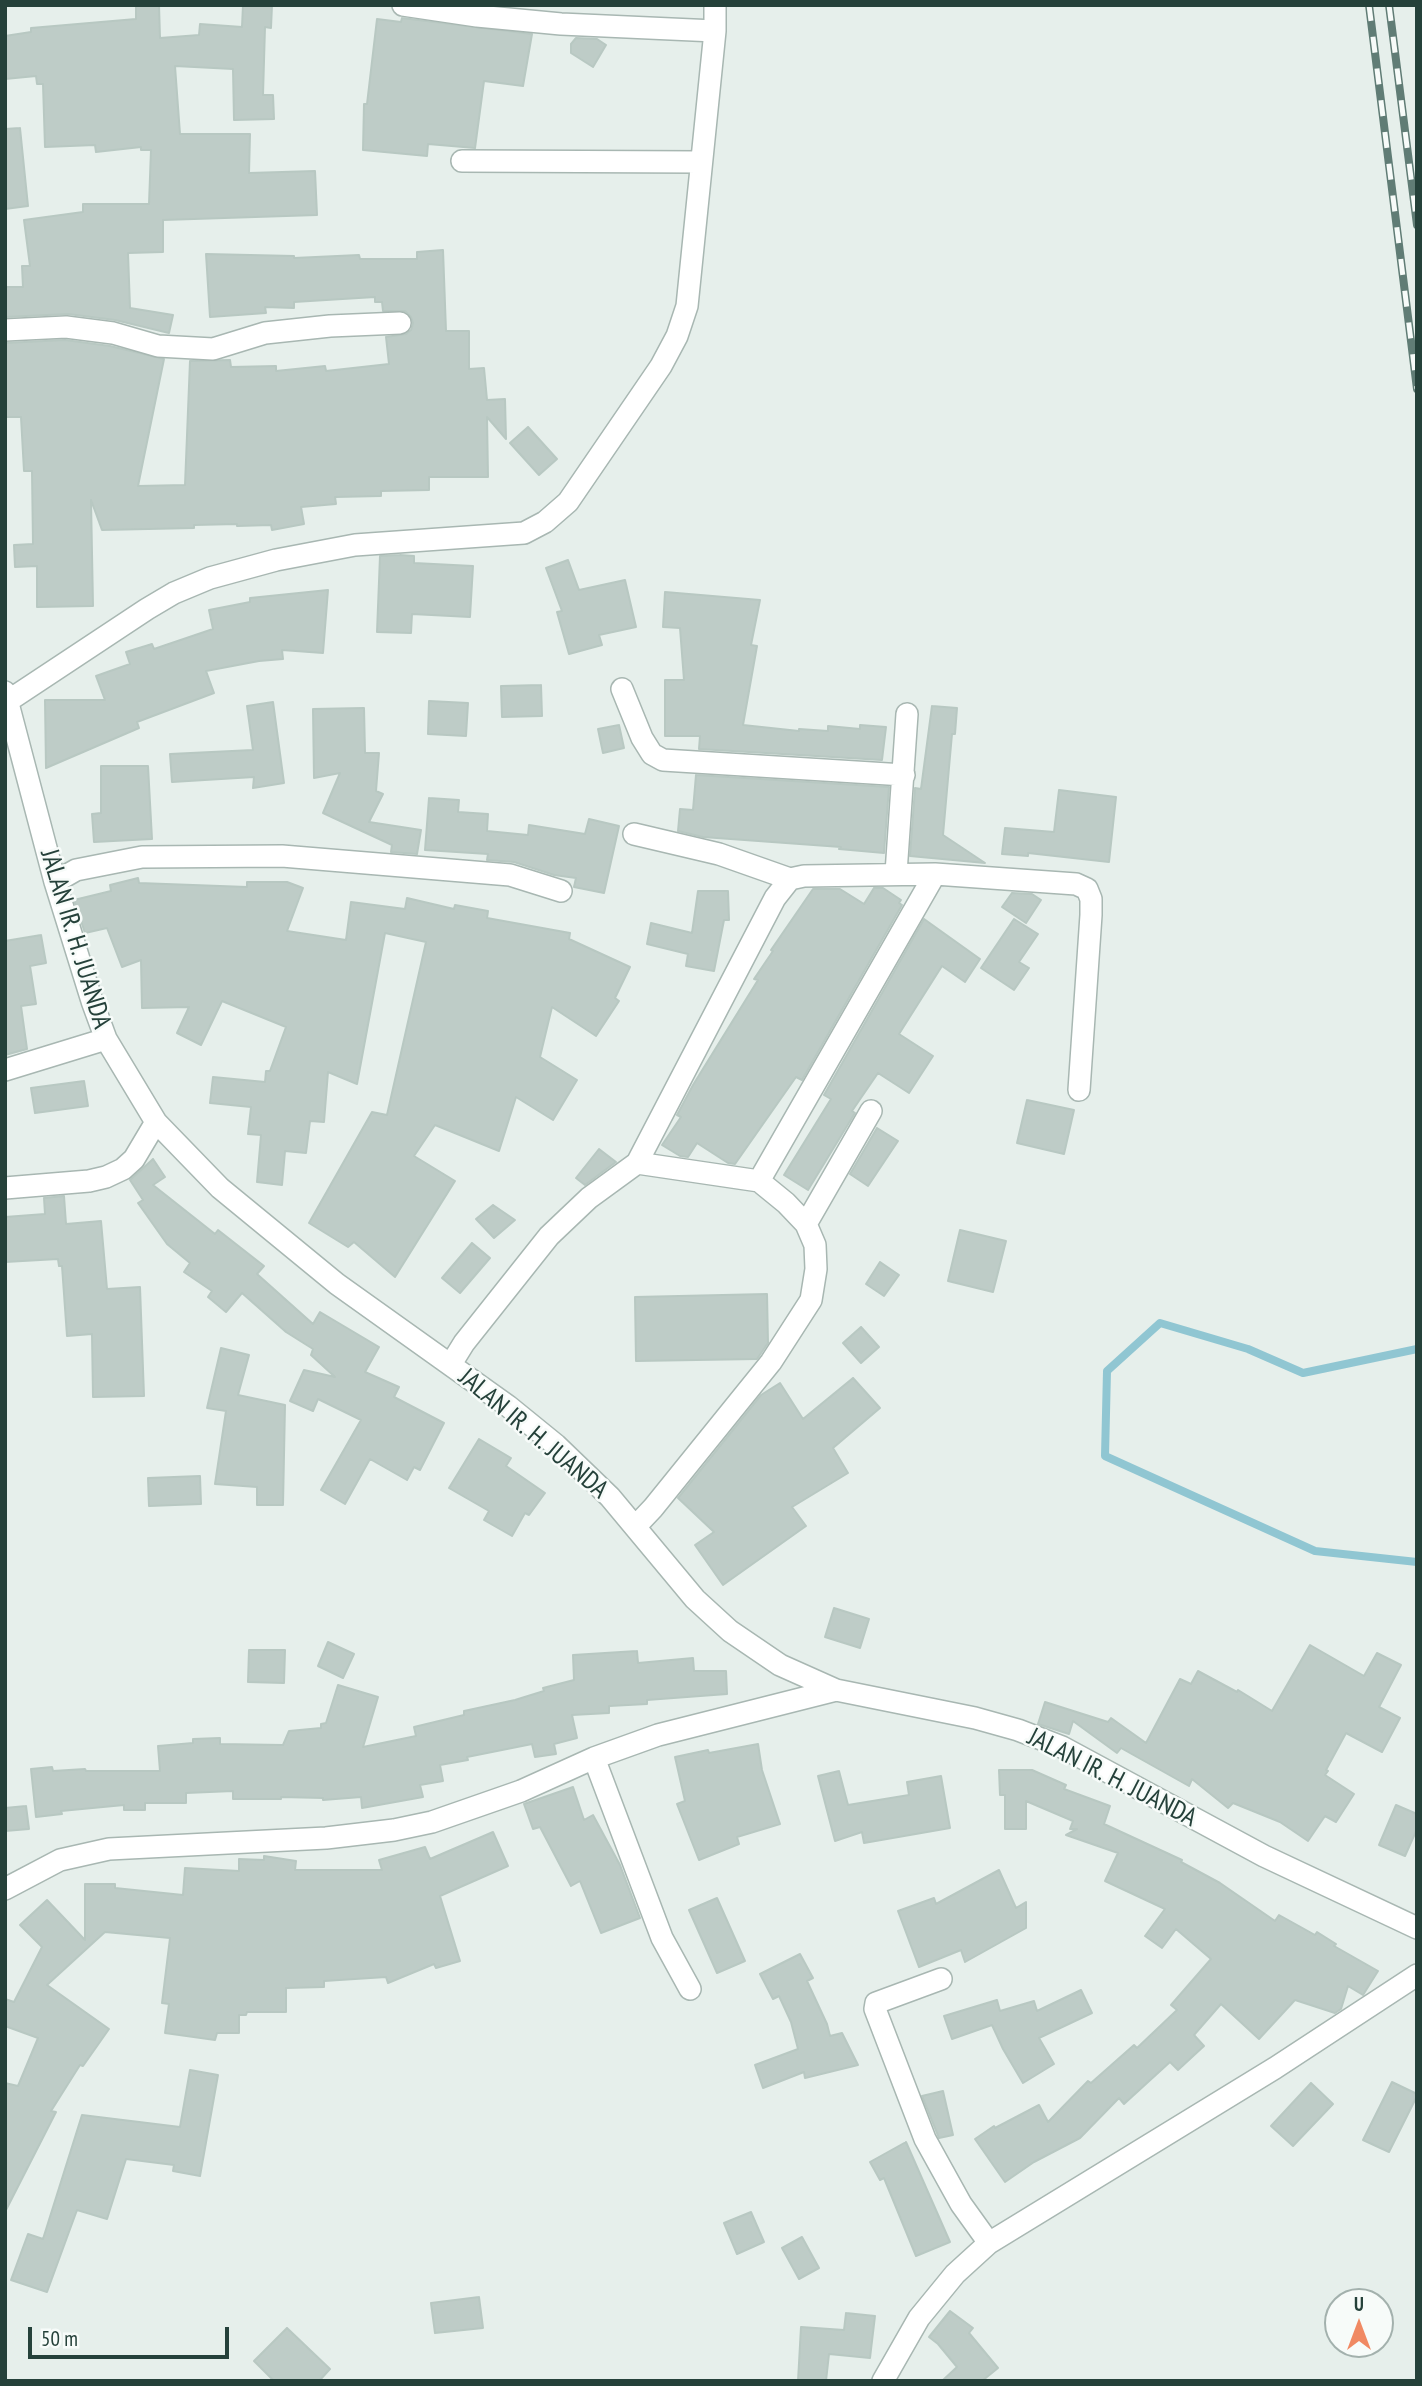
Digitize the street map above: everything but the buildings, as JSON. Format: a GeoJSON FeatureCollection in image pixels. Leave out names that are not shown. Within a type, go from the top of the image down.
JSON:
{"type":"FeatureCollection","features":[{"type":"Feature","properties":{"kind":"street"},"geometry":{"type":"LineString","coordinates":[[403,5],[561,24],[715,31]]}},
{"type":"Feature","properties":{"kind":"street"},"geometry":{"type":"LineString","coordinates":[[7,697],[174,593],[210,578],[276,560],[355,545],[524,533],[545,522],[568,502],[661,366],[677,336],[687,306],[715,31],[715,5]]}},
{"type":"Feature","properties":{"kind":"street"},"geometry":{"type":"LineString","coordinates":[[462,161],[701,162]]}},
{"type":"Feature","properties":{"kind":"street"},"geometry":{"type":"LineString","coordinates":[[5,330],[66,327],[113,334],[158,346],[213,349],[265,334],[330,326],[400,323]]}},
{"type":"Feature","properties":{"kind":"street"},"geometry":{"type":"LineString","coordinates":[[622,689],[642,738],[652,754],[663,760],[904,775]]}},
{"type":"Feature","properties":{"kind":"street","name":"JALAN IR. H. JUANDA"},"geometry":{"type":"LineString","coordinates":[[7,697],[55,882],[106,1039],[156,1122],[220,1188],[337,1284],[451,1364],[556,1445],[610,1497],[695,1599],[730,1631],[780,1665],[836,1690],[975,1718],[1062,1747],[1265,1856],[1417,1928]]}},
{"type":"Feature","properties":{"kind":"street"},"geometry":{"type":"LineString","coordinates":[[896,873],[907,714]]}},
{"type":"Feature","properties":{"kind":"street"},"geometry":{"type":"LineString","coordinates":[[634,834],[719,854],[790,879],[804,876],[935,874],[1076,884],[1087,889],[1091,899],[1091,915],[1079,1090]]}},
{"type":"Feature","properties":{"kind":"street"},"geometry":{"type":"LineString","coordinates":[[55,882],[76,870],[142,857],[282,856],[510,875],[561,891]]}},
{"type":"Feature","properties":{"kind":"street"},"geometry":{"type":"LineString","coordinates":[[759,1181],[935,874]]}},
{"type":"Feature","properties":{"kind":"street"},"geometry":{"type":"LineString","coordinates":[[451,1364],[464,1343],[550,1236],[589,1198],[637,1163],[775,898],[790,879]]}},
{"type":"Feature","properties":{"kind":"street"},"geometry":{"type":"LineString","coordinates":[[5,1070],[106,1039]]}},
{"type":"Feature","properties":{"kind":"street"},"geometry":{"type":"LineString","coordinates":[[806,1224],[871,1111]]}},
{"type":"Feature","properties":{"kind":"street"},"geometry":{"type":"LineString","coordinates":[[5,1188],[89,1181],[106,1177],[123,1169],[134,1159],[156,1122]]}},
{"type":"Feature","properties":{"kind":"street"},"geometry":{"type":"LineString","coordinates":[[635,1527],[771,1362],[811,1300],[816,1269],[815,1245],[806,1224],[759,1181],[637,1163]]}},
{"type":"Feature","properties":{"kind":"street"},"geometry":{"type":"LineString","coordinates":[[5,1889],[60,1860],[109,1849],[326,1838],[394,1830],[432,1822],[521,1791],[594,1758],[659,1735],[836,1690]]}},
{"type":"Feature","properties":{"kind":"street"},"geometry":{"type":"LineString","coordinates":[[594,1758],[662,1938],[690,1989]]}},
{"type":"Feature","properties":{"kind":"street"},"geometry":{"type":"LineString","coordinates":[[883,2381],[919,2318],[955,2274],[989,2243],[1275,2068],[1417,1975]]}},
{"type":"Feature","properties":{"kind":"street"},"geometry":{"type":"LineString","coordinates":[[941,1979],[876,2003],[875,2009],[925,2139],[961,2204],[989,2243]]}},
{"type":"Feature","properties":{"kind":"waterway"},"geometry":{"type":"LineString","coordinates":[[1417,1349],[1303,1373],[1248,1349],[1160,1323],[1107,1371],[1105,1456],[1315,1551],[1417,1562]]}},
{"type":"Feature","properties":{"kind":"railway"},"geometry":{"type":"LineString","coordinates":[[1369,5],[1417,389]]}},
{"type":"Feature","properties":{"kind":"railway"},"geometry":{"type":"LineString","coordinates":[[1389,5],[1417,225]]}}]}
